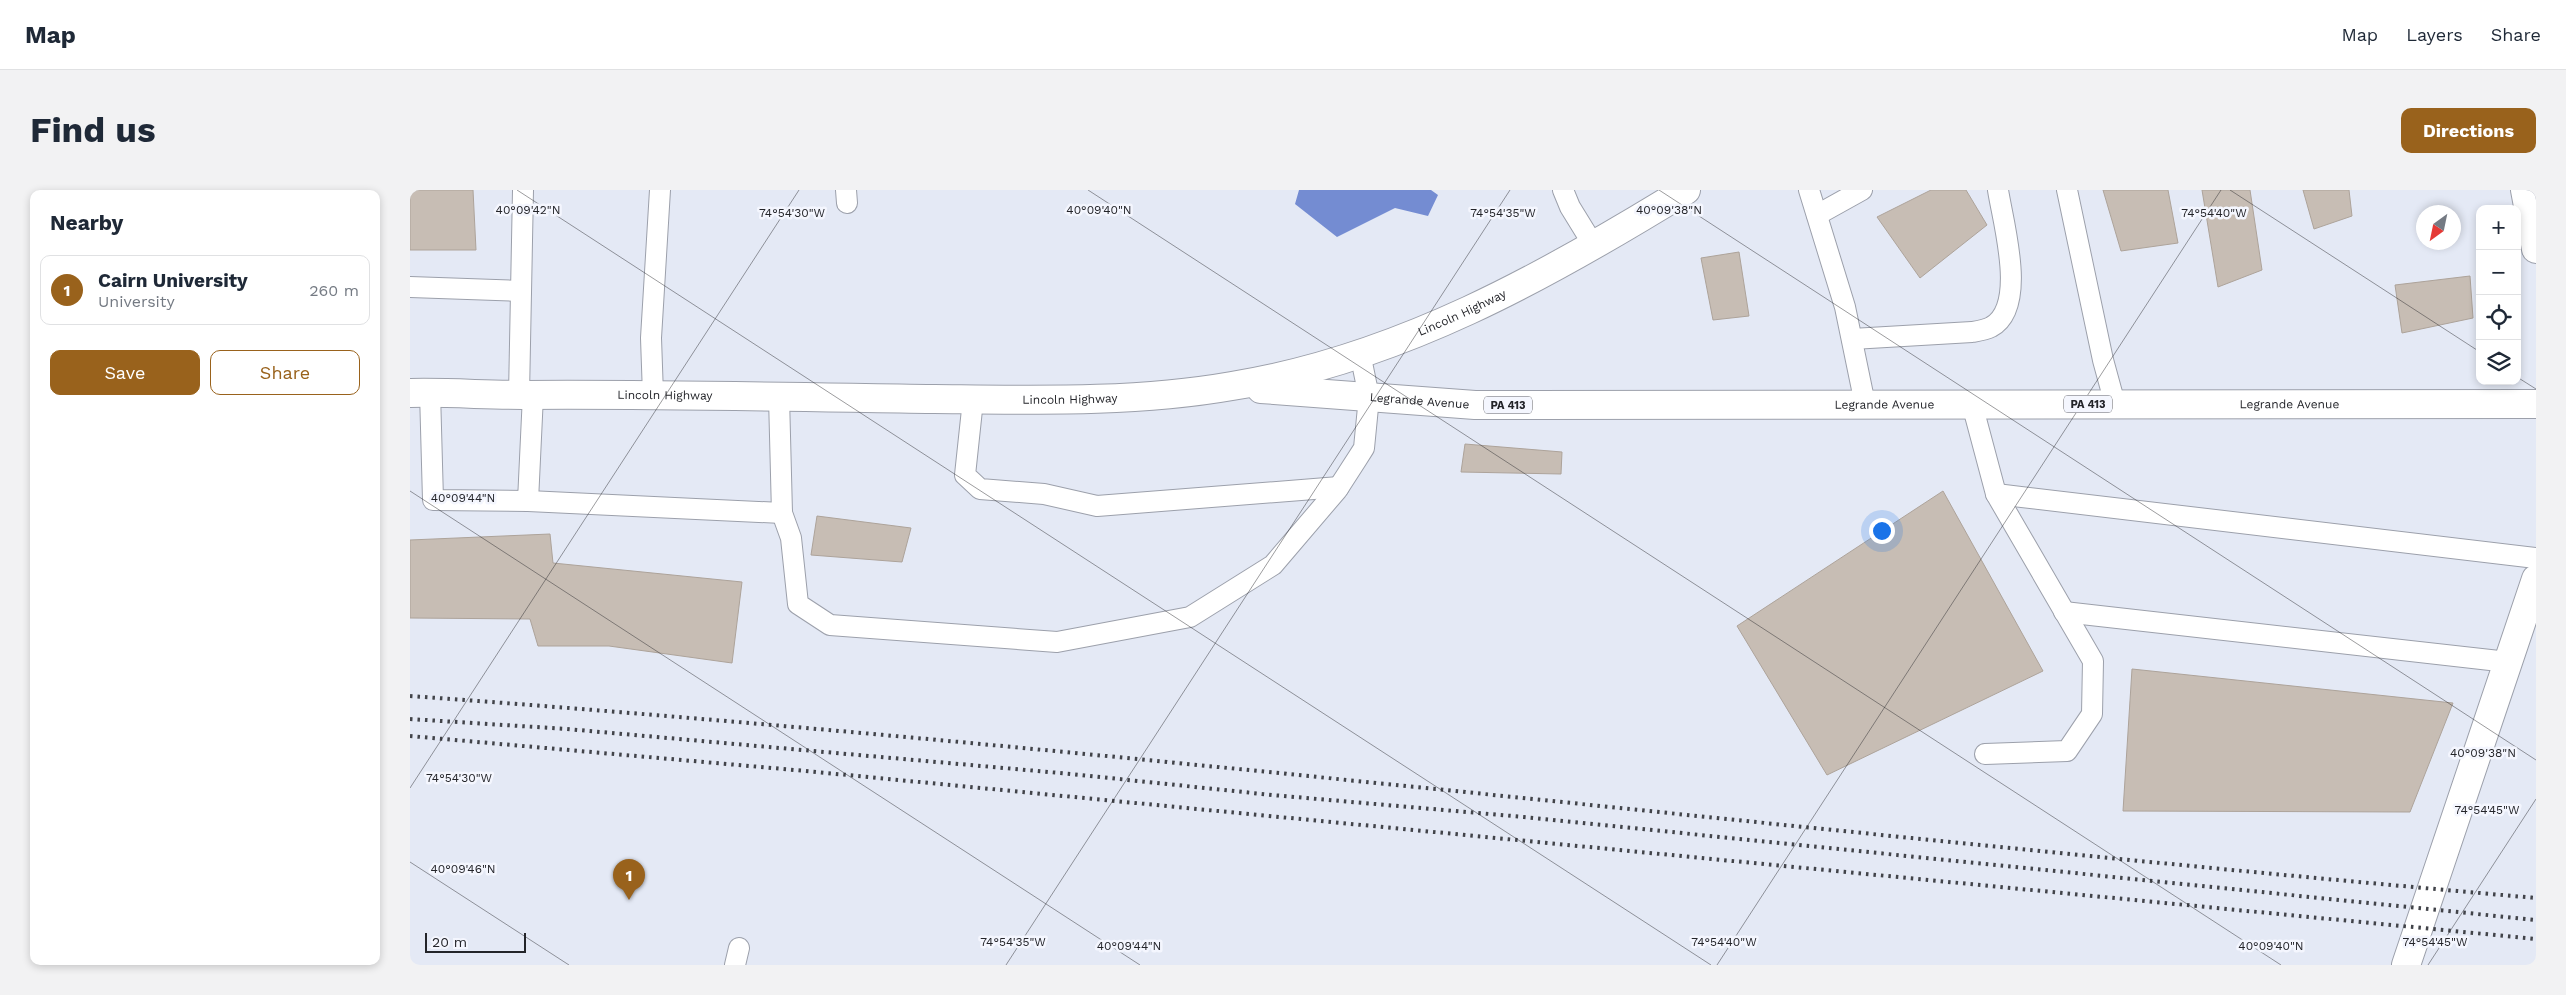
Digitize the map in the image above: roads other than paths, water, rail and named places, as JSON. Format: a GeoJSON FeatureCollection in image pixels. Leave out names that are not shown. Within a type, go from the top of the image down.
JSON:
{"type":"FeatureCollection","features":[{"type":"Feature","properties":{"kind":"main road","name":"Lincoln Highway"},"geometry":{"type":"LineString","coordinates":[[420,393],[973,400],[1078,399],[1154,395],[1232,386],[1301,371],[1360,353],[1447,320],[1522,286],[1594,246],[1686,190]]}},
{"type":"Feature","properties":{"kind":"main road"},"geometry":{"type":"LineString","coordinates":[[2525,190],[2536,249]]}},
{"type":"Feature","properties":{"kind":"main road","name":"Legrande Avenue"},"geometry":{"type":"LineString","coordinates":[[1232,386],[1476,405],[2536,404]]}},
{"type":"Feature","properties":{"kind":"main road"},"geometry":{"type":"LineString","coordinates":[[2406,965],[2536,579]]}},
{"type":"Feature","properties":{"kind":"lane"},"geometry":{"type":"LineString","coordinates":[[523,190],[521,291],[526,395],[528,502]]}},
{"type":"Feature","properties":{"kind":"lane"},"geometry":{"type":"LineString","coordinates":[[653,395],[651,338],[660,190]]}},
{"type":"Feature","properties":{"kind":"lane"},"geometry":{"type":"LineString","coordinates":[[1563,190],[1570,207],[1594,246]]}},
{"type":"Feature","properties":{"kind":"lane"},"geometry":{"type":"LineString","coordinates":[[1809,190],[1845,307],[1865,404]]}},
{"type":"Feature","properties":{"kind":"lane"},"geometry":{"type":"LineString","coordinates":[[1817,215],[1862,190]]}},
{"type":"Feature","properties":{"kind":"lane"},"geometry":{"type":"LineString","coordinates":[[1852,340],[1972,332],[1990,328],[1999,320],[2010,299],[2012,278],[1998,190]]}},
{"type":"Feature","properties":{"kind":"lane"},"geometry":{"type":"LineString","coordinates":[[2067,190],[2103,360],[2115,404]]}},
{"type":"Feature","properties":{"kind":"lane"},"geometry":{"type":"LineString","coordinates":[[410,287],[521,291]]}},
{"type":"Feature","properties":{"kind":"lane"},"geometry":{"type":"LineString","coordinates":[[779,397],[782,513],[791,538],[798,604],[830,625],[1057,642],[1190,617],[1274,564],[1339,487],[1364,448],[1369,397],[1360,353]]}},
{"type":"Feature","properties":{"kind":"lane"},"geometry":{"type":"LineString","coordinates":[[420,393],[433,500],[528,502],[782,513]]}},
{"type":"Feature","properties":{"kind":"lane"},"geometry":{"type":"LineString","coordinates":[[973,400],[965,475],[980,489],[1044,494],[1097,506],[1339,487]]}},
{"type":"Feature","properties":{"kind":"lane"},"geometry":{"type":"LineString","coordinates":[[1972,404],[1996,494],[2093,662],[2092,714],[2066,751],[1985,754]]}},
{"type":"Feature","properties":{"kind":"lane"},"geometry":{"type":"LineString","coordinates":[[1996,494],[2536,558]]}},
{"type":"Feature","properties":{"kind":"lane"},"geometry":{"type":"LineString","coordinates":[[2064,612],[2508,662]]}},
{"type":"Feature","properties":{"kind":"water"},"geometry":{"type":"Polygon","coordinates":[[[1299,190],[1431,190],[1438,195],[1428,216],[1395,208],[1337,237],[1295,204],[1299,190]]]}},
{"type":"Feature","properties":{"kind":"railway"},"geometry":{"type":"LineString","coordinates":[[410,696],[942,740],[2270,874],[2536,898]]}},
{"type":"Feature","properties":{"kind":"railway"},"geometry":{"type":"LineString","coordinates":[[410,719],[567,729],[1071,774],[1272,795],[1524,817],[2536,920]]}},
{"type":"Feature","properties":{"kind":"railway"},"geometry":{"type":"LineString","coordinates":[[410,736],[806,771],[2536,939]]}},
{"type":"Feature","properties":{"kind":"place","name":"Cairn University"},"geometry":{"type":"Point","coordinates":[629,900]}}]}
